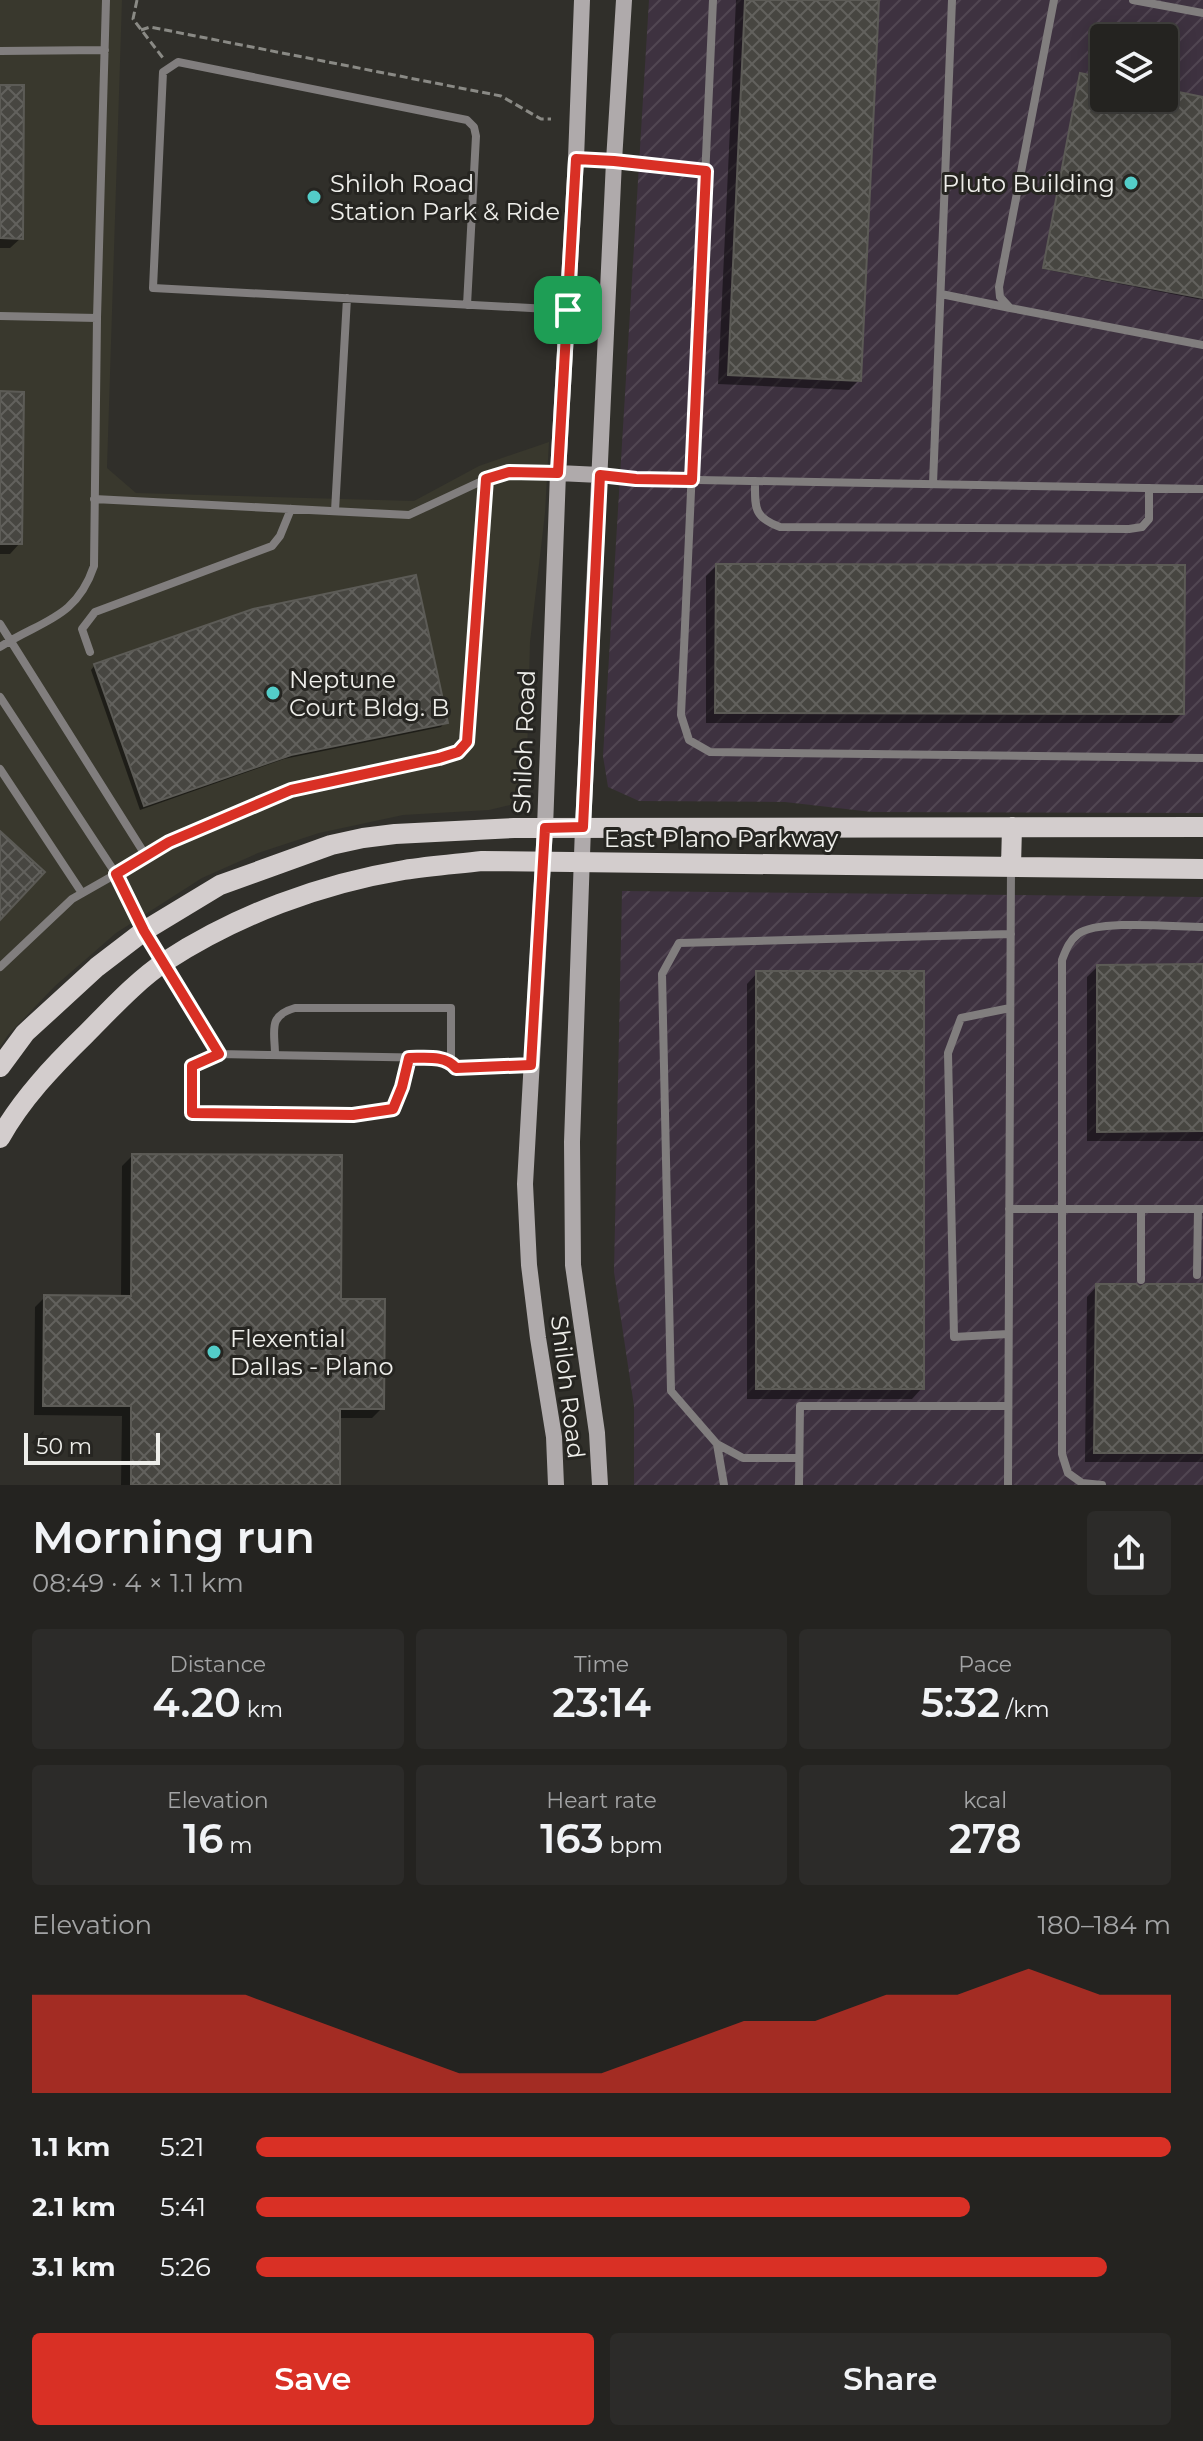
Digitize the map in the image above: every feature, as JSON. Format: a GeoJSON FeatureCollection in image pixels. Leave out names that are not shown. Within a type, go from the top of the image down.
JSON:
{"type":"FeatureCollection","features":[{"type":"Feature","properties":{"kind":"main road","name":"Shiloh Road"},"geometry":{"type":"LineString","coordinates":[[556,1485],[554,1437],[529,1265],[525,1184],[545,828],[558,473],[582,0]]}},
{"type":"Feature","properties":{"kind":"main road","name":"Shiloh Road"},"geometry":{"type":"LineString","coordinates":[[600,1485],[597,1433],[573,1265],[572,1142],[583,827],[624,0]]}},
{"type":"Feature","properties":{"kind":"main road"},"geometry":{"type":"LineString","coordinates":[[558,473],[600,475]]}},
{"type":"Feature","properties":{"kind":"main road"},"geometry":{"type":"LineString","coordinates":[[1011,866],[1012,827]]}},
{"type":"Feature","properties":{"kind":"main road","name":"East Plano Parkway"},"geometry":{"type":"LineString","coordinates":[[0,1067],[25,1033],[97,967],[144,931],[220,885],[331,845],[395,834],[479,829],[1203,827]]}},
{"type":"Feature","properties":{"kind":"main road","name":"East Plano Parkway"},"geometry":{"type":"LineString","coordinates":[[0,1138],[10,1120],[59,1060],[164,962],[248,916],[335,885],[406,870],[482,861],[1203,869]]}},
{"type":"Feature","properties":{"kind":"main road"},"geometry":{"type":"LineString","coordinates":[[144,931],[164,962]]}},
{"type":"Feature","properties":{"kind":"lane"},"geometry":{"type":"LineString","coordinates":[[0,647],[75,602],[87,587],[94,566],[106,0]]}},
{"type":"Feature","properties":{"kind":"lane"},"geometry":{"type":"LineString","coordinates":[[713,0],[681,715],[689,740],[710,752],[1203,758]]}},
{"type":"Feature","properties":{"kind":"lane"},"geometry":{"type":"LineString","coordinates":[[933,484],[952,0]]}},
{"type":"Feature","properties":{"kind":"lane"},"geometry":{"type":"LineString","coordinates":[[1010,308],[1000,297],[999,287],[1054,0]]}},
{"type":"Feature","properties":{"kind":"lane"},"geometry":{"type":"LineString","coordinates":[[1133,0],[1203,13]]}},
{"type":"Feature","properties":{"kind":"lane"},"geometry":{"type":"LineString","coordinates":[[0,51],[105,50]]}},
{"type":"Feature","properties":{"kind":"lane"},"geometry":{"type":"LineString","coordinates":[[467,305],[476,136],[474,127],[467,120],[178,62],[163,72],[153,288],[467,305],[568,310]]}},
{"type":"Feature","properties":{"kind":"lane"},"geometry":{"type":"LineString","coordinates":[[576,159],[706,171]]}},
{"type":"Feature","properties":{"kind":"lane"},"geometry":{"type":"LineString","coordinates":[[941,294],[1203,345]]}},
{"type":"Feature","properties":{"kind":"lane"},"geometry":{"type":"LineString","coordinates":[[335,511],[347,298]]}},
{"type":"Feature","properties":{"kind":"lane"},"geometry":{"type":"LineString","coordinates":[[0,316],[97,318]]}},
{"type":"Feature","properties":{"kind":"lane"},"geometry":{"type":"LineString","coordinates":[[94,499],[409,515],[486,479],[509,472],[558,473]]}},
{"type":"Feature","properties":{"kind":"lane"},"geometry":{"type":"LineString","coordinates":[[600,475],[636,479],[1203,489]]}},
{"type":"Feature","properties":{"kind":"lane"},"geometry":{"type":"LineString","coordinates":[[0,967],[72,899],[169,842],[291,790],[458,752],[467,742],[486,479]]}},
{"type":"Feature","properties":{"kind":"lane"},"geometry":{"type":"LineString","coordinates":[[755,481],[755,509],[766,522],[780,527],[1129,529],[1142,527],[1149,519],[1149,488]]}},
{"type":"Feature","properties":{"kind":"lane"},"geometry":{"type":"LineString","coordinates":[[90,652],[82,629],[95,612],[272,546],[280,536],[291,509]]}},
{"type":"Feature","properties":{"kind":"lane"},"geometry":{"type":"LineString","coordinates":[[0,624],[146,856]]}},
{"type":"Feature","properties":{"kind":"lane"},"geometry":{"type":"LineString","coordinates":[[0,697],[116,874],[144,931]]}},
{"type":"Feature","properties":{"kind":"lane"},"geometry":{"type":"LineString","coordinates":[[0,769],[82,893]]}},
{"type":"Feature","properties":{"kind":"lane"},"geometry":{"type":"LineString","coordinates":[[1008,1485],[1011,866]]}},
{"type":"Feature","properties":{"kind":"lane"},"geometry":{"type":"LineString","coordinates":[[1102,1485],[1082,1483],[1068,1473],[1062,1454],[1062,960],[1068,945],[1079,933],[1097,926],[1203,927]]}},
{"type":"Feature","properties":{"kind":"lane"},"geometry":{"type":"LineString","coordinates":[[799,1458],[743,1458],[717,1444],[671,1391],[662,974],[679,943],[1011,934]]}},
{"type":"Feature","properties":{"kind":"lane"},"geometry":{"type":"LineString","coordinates":[[164,962],[219,1054]]}},
{"type":"Feature","properties":{"kind":"lane"},"geometry":{"type":"LineString","coordinates":[[275,1055],[275,1021],[282,1012],[295,1008],[451,1008],[451,1062]]}},
{"type":"Feature","properties":{"kind":"lane"},"geometry":{"type":"LineString","coordinates":[[1008,1334],[954,1337],[948,1053],[961,1018],[1010,1008]]}},
{"type":"Feature","properties":{"kind":"lane"},"geometry":{"type":"LineString","coordinates":[[409,1058],[393,1109],[353,1115],[192,1113],[192,1066],[219,1054],[440,1058],[451,1062],[456,1068],[531,1065]]}},
{"type":"Feature","properties":{"kind":"lane"},"geometry":{"type":"LineString","coordinates":[[1009,1209],[1201,1209],[1197,1275]]}},
{"type":"Feature","properties":{"kind":"lane"},"geometry":{"type":"LineString","coordinates":[[1141,1209],[1141,1280]]}},
{"type":"Feature","properties":{"kind":"lane"},"geometry":{"type":"LineString","coordinates":[[799,1485],[800,1406],[1008,1406]]}},
{"type":"Feature","properties":{"kind":"lane"},"geometry":{"type":"LineString","coordinates":[[717,1444],[724,1485]]}},
{"type":"Feature","properties":{"kind":"path"},"geometry":{"type":"LineString","coordinates":[[137,0],[133,19],[160,54]]}},
{"type":"Feature","properties":{"kind":"path"},"geometry":{"type":"LineString","coordinates":[[141,30],[150,27],[501,96],[541,119],[551,119]]}},
{"type":"Feature","properties":{"kind":"shaded area"},"geometry":{"type":"Polygon","coordinates":[[[0,0],[122,0],[107,468],[136,493],[414,501],[479,466],[549,442],[545,513],[530,642],[524,787],[510,805],[489,810],[403,815],[319,833],[258,853],[202,878],[116,933],[55,986],[0,1047],[0,0]]]}},
{"type":"Feature","properties":{"kind":"shaded area"},"geometry":{"type":"Polygon","coordinates":[[[649,0],[1203,0],[1203,813],[872,812],[785,802],[639,801],[608,787],[603,756],[649,0]]]}},
{"type":"Feature","properties":{"kind":"shaded area"},"geometry":{"type":"Polygon","coordinates":[[[622,891],[1203,897],[1203,1485],[634,1485],[634,1406],[614,1272],[622,891]]]}},
{"type":"Feature","properties":{"kind":"building"},"geometry":{"type":"Polygon","coordinates":[[[745,0],[879,0],[861,381],[728,375],[745,0]]]}},
{"type":"Feature","properties":{"kind":"building","name":"Pluto Building"},"geometry":{"type":"Polygon","coordinates":[[[1080,73],[1090,75],[1090,112],[1178,112],[1178,92],[1203,97],[1203,298],[1043,268],[1080,73]]]}},
{"type":"Feature","properties":{"kind":"building"},"geometry":{"type":"Polygon","coordinates":[[[0,85],[24,85],[23,239],[0,238],[0,85]]]}},
{"type":"Feature","properties":{"kind":"building"},"geometry":{"type":"Polygon","coordinates":[[[0,391],[24,392],[22,544],[0,544],[0,391]]]}},
{"type":"Feature","properties":{"kind":"building"},"geometry":{"type":"Polygon","coordinates":[[[716,564],[1185,565],[1184,714],[715,713],[716,564]]]}},
{"type":"Feature","properties":{"kind":"building","name":"Neptune Court Bldg. B"},"geometry":{"type":"Polygon","coordinates":[[[416,575],[448,723],[291,755],[144,806],[94,664],[253,609],[416,575]]]}},
{"type":"Feature","properties":{"kind":"building"},"geometry":{"type":"Polygon","coordinates":[[[0,831],[45,872],[0,920],[0,831]]]}},
{"type":"Feature","properties":{"kind":"building"},"geometry":{"type":"Polygon","coordinates":[[[1203,964],[1203,1131],[1097,1132],[1097,965],[1203,964]]]}},
{"type":"Feature","properties":{"kind":"building"},"geometry":{"type":"Polygon","coordinates":[[[756,971],[924,971],[924,1389],[756,1389],[756,971]]]}},
{"type":"Feature","properties":{"kind":"building","name":"Flexential Dallas - Plano"},"geometry":{"type":"Polygon","coordinates":[[[132,1154],[342,1155],[341,1299],[385,1299],[384,1409],[340,1409],[340,1485],[131,1485],[131,1406],[43,1406],[44,1295],[131,1296],[132,1154]]]}},
{"type":"Feature","properties":{"kind":"building"},"geometry":{"type":"Polygon","coordinates":[[[1096,1284],[1136,1284],[1140,1287],[1146,1284],[1203,1284],[1203,1453],[1094,1453],[1096,1284]]]}},
{"type":"Feature","properties":{"kind":"place","name":"Pluto Building"},"geometry":{"type":"Point","coordinates":[1131,183]}},
{"type":"Feature","properties":{"kind":"place","name":"Shiloh Road Station Park & Ride"},"geometry":{"type":"Point","coordinates":[314,197]}},
{"type":"Feature","properties":{"kind":"place","name":"Neptune Court Bldg. B"},"geometry":{"type":"Point","coordinates":[273,693]}},
{"type":"Feature","properties":{"kind":"place","name":"Flexential Dallas - Plano"},"geometry":{"type":"Point","coordinates":[214,1352]}},
{"type":"Feature","properties":{"kind":"route"},"geometry":{"type":"LineString","coordinates":[[576,159],[706,171],[692,480],[600,475],[583,827],[545,828],[531,1065],[456,1068],[451,1062],[440,1058],[409,1058],[393,1109],[353,1115],[192,1113],[192,1066],[219,1054],[144,931],[116,874],[169,842],[291,790],[439,758],[458,752],[467,742],[486,479],[509,472],[558,473],[568,310],[576,159]]}}]}
